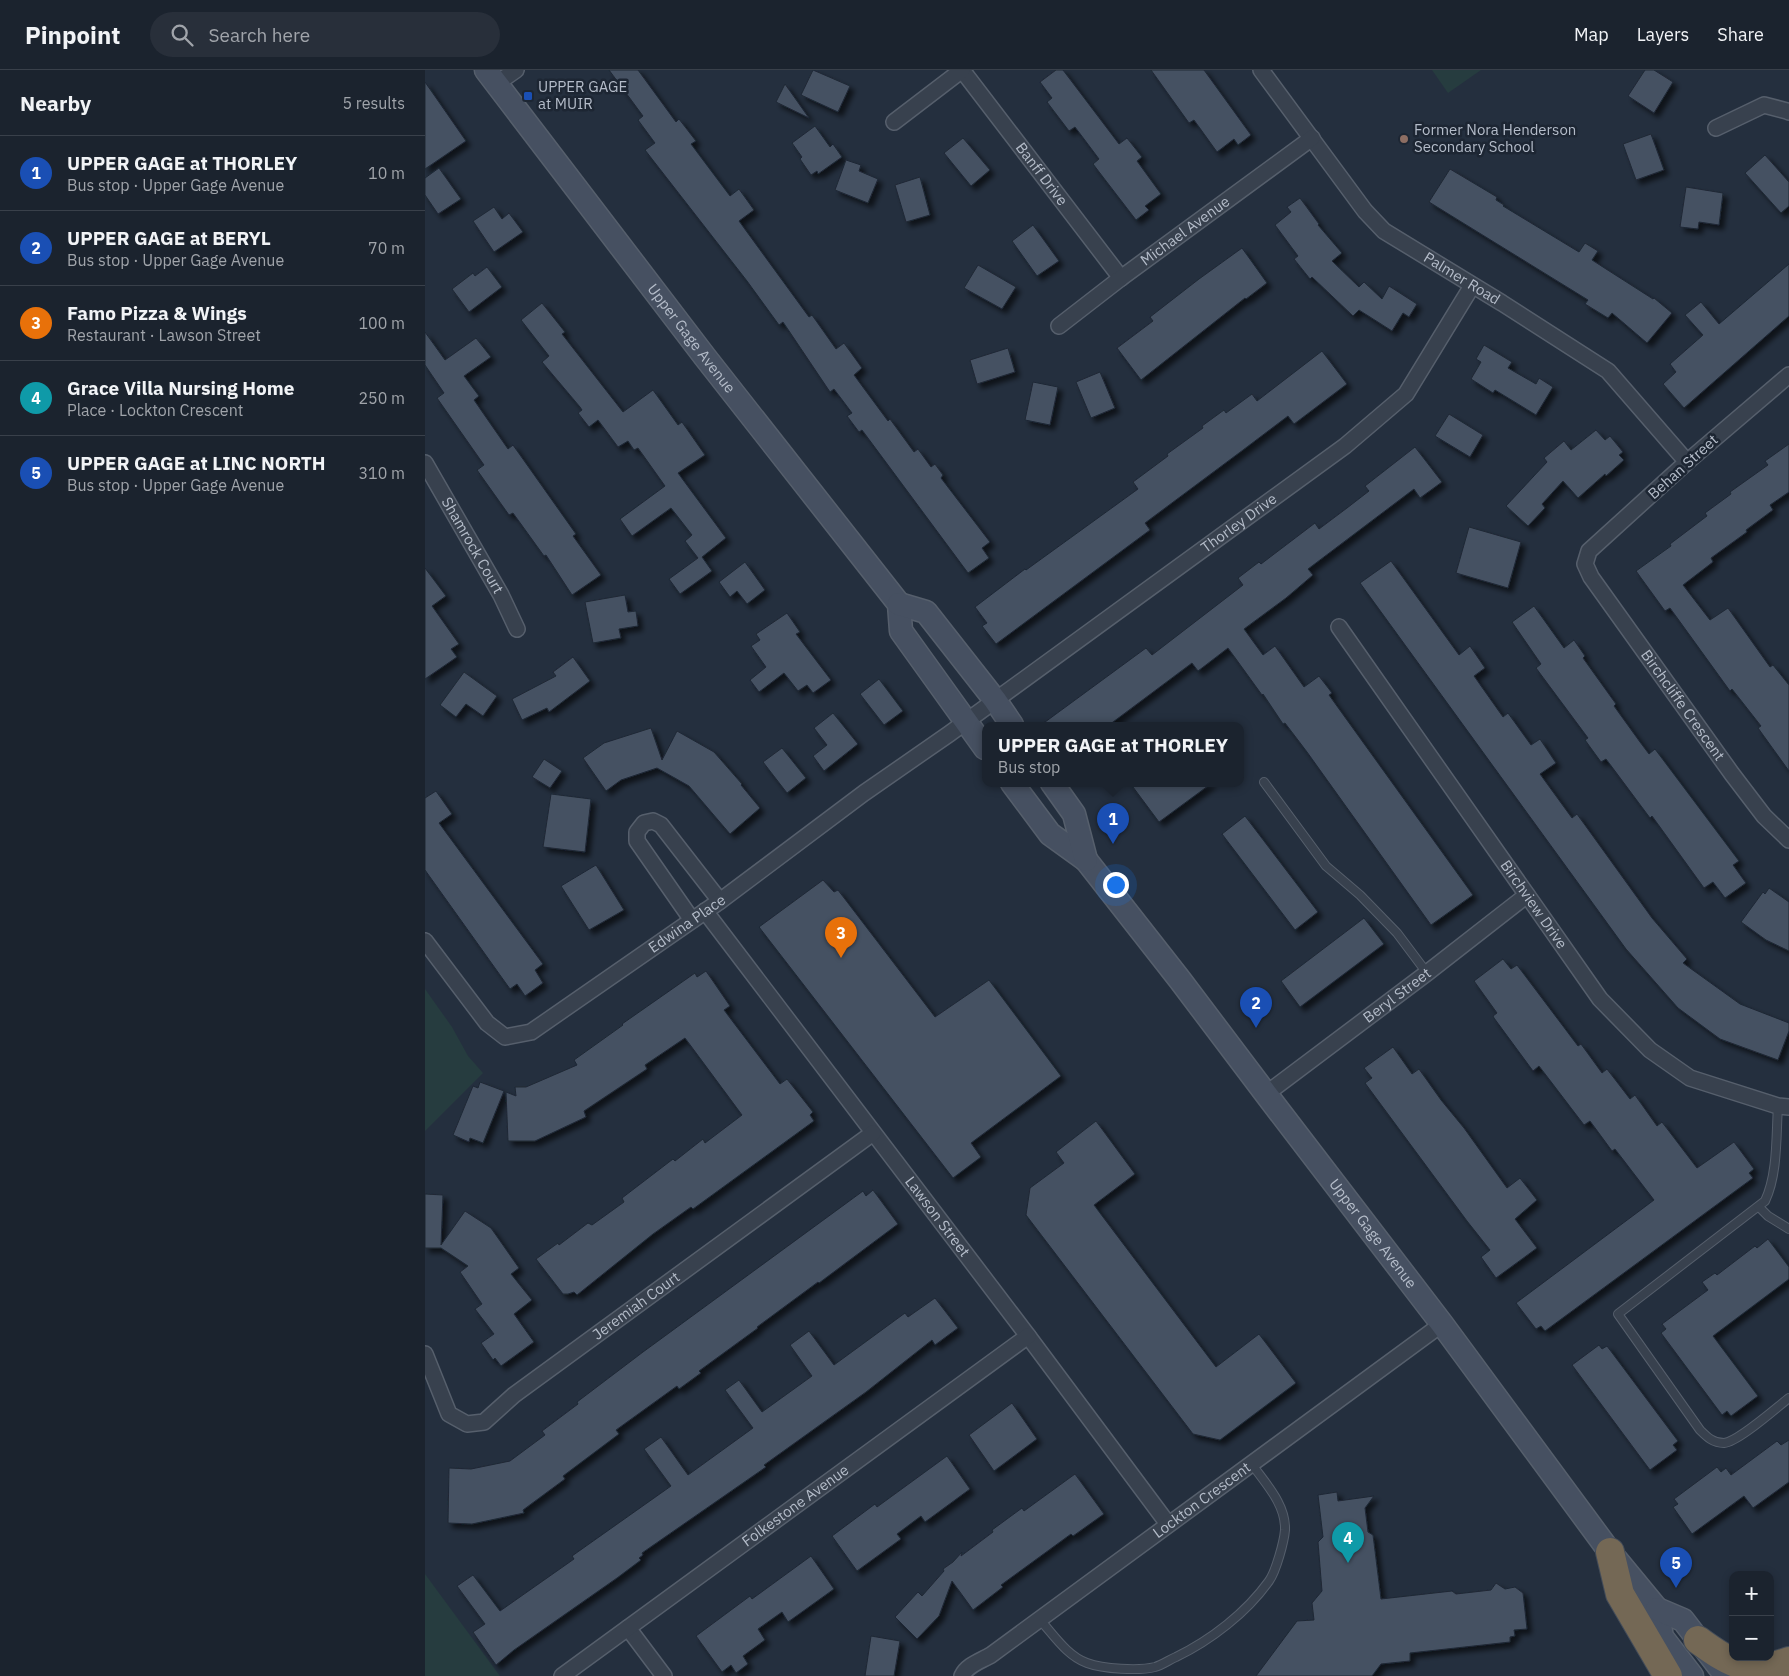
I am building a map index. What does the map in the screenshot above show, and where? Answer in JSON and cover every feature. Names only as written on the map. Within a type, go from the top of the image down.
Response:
[{"type":"highway","points":[[1610,1552],[1620,1594],[1668,1676]]},
{"type":"highway","points":[[1698,1640],[1737,1668],[1750,1672],[1763,1672],[1789,1661]]},
{"type":"main road","name":"Upper Gage Avenue","points":[[491,77],[705,357],[899,604]]},
{"type":"main road","points":[[982,744],[901,631],[899,604],[926,612],[1010,722]]},
{"type":"main road","name":"Upper Gage Avenue","points":[[1014,787],[1050,834],[1087,860],[1442,1324],[1610,1552],[1657,1609],[1683,1620],[1726,1676]]},
{"type":"main road","name":"Upper Gage Avenue","points":[[1055,787],[1074,814],[1087,860]]},
{"type":"main road","name":"Upper Gage Avenue","points":[[1657,1609],[1662,1637],[1692,1676]]},
{"type":"street","points":[[491,77],[515,70]]},
{"type":"street","points":[[894,122],[962,70]]},
{"type":"street","name":"Banff Drive","points":[[962,70],[1121,278]]},
{"type":"street","name":"Palmer Road","points":[[1261,70],[1373,220],[1384,231],[1608,371],[1687,462]]},
{"type":"street","points":[[1716,128],[1763,105],[1789,112]]},
{"type":"street","name":"Michael Avenue","points":[[1059,326],[1121,278],[1312,138]]},
{"type":"street","name":"Thorley Drive","points":[[965,722],[1345,446],[1406,394],[1472,286]]},
{"type":"street","name":"Behan Street","points":[[1585,564],[1589,551],[1687,462],[1789,375]]},
{"type":"street","name":"Shamrock Court","points":[[425,463],[431,490],[501,595],[517,629]]},
{"type":"street","name":"Birchcliffe Crescent","points":[[1585,564],[1591,577],[1731,774],[1764,816],[1789,840]]},
{"type":"street","name":"Birchview Drive","points":[[1339,627],[1600,999],[1650,1050],[1690,1078],[1783,1107]]},
{"type":"street","name":"Edwina Place","points":[[425,941],[487,1023],[505,1037],[531,1032],[720,901],[864,793],[965,722]]},
{"type":"street","name":"Lawson Street","points":[[720,901],[661,825],[653,821],[644,823],[637,832],[637,841],[873,1133],[1168,1524]]},
{"type":"street","name":"Beryl Street","points":[[1266,1094],[1427,973],[1527,894]]},
{"type":"street","name":"Jeremiah Court","points":[[425,1354],[449,1414],[467,1424],[485,1422],[514,1395],[873,1133]]},
{"type":"street","name":"Lockton Crescent","points":[[962,1676],[973,1665],[991,1655],[1040,1620],[1442,1324]]},
{"type":"street","name":"Folkestone Avenue","points":[[562,1676],[1028,1336]]},
{"type":"street","points":[[628,1628],[664,1676]]},
{"type":"lane","points":[[1264,782],[1326,866],[1360,896],[1397,933],[1427,973]]},
{"type":"lane","points":[[1783,1107],[1770,1191],[1765,1200],[1759,1207],[1618,1314],[1709,1440],[1722,1443],[1736,1439],[1789,1398]]},
{"type":"lane","points":[[1759,1207],[1768,1216],[1789,1229]]},
{"type":"lane","points":[[1040,1620],[1068,1652],[1087,1663],[1130,1670],[1156,1667],[1199,1646],[1225,1626],[1254,1599],[1271,1579],[1279,1556],[1285,1529],[1279,1502],[1251,1463]]},
{"type":"green space","points":[[1432,70],[1481,70],[1448,93]]},
{"type":"green space","points":[[425,989],[452,1027],[468,1056],[483,1073],[425,1131]]},
{"type":"green space","points":[[425,1574],[500,1676],[425,1676]]},
{"type":"building","points":[[609,70],[638,70],[676,122],[679,119],[696,141],[691,144],[730,196],[739,189],[754,210],[739,221],[809,317],[812,315],[836,349],[844,343],[862,368],[854,375],[888,421],[890,419],[914,452],[918,449],[931,467],[935,464],[943,475],[941,478],[990,542],[982,548],[989,558],[968,573],[862,430],[859,432],[847,416],[852,413],[834,389],[830,392],[783,322],[779,325],[645,150],[655,143],[638,120],[643,116]]},
{"type":"building","points":[[813,70],[850,86],[838,112],[801,95]]},
{"type":"building","points":[[1056,70],[1063,70],[1119,144],[1127,138],[1142,157],[1137,161],[1161,194],[1145,206],[1149,210],[1136,220],[1093,164],[1099,159],[1075,127],[1069,131],[1047,102],[1052,98],[1040,82]]},
{"type":"building","points":[[1151,70],[1204,70],[1251,135],[1238,145],[1234,139],[1217,152],[1194,120],[1189,123]]},
{"type":"building","points":[[1645,70],[1654,70],[1673,82],[1654,113],[1628,96]]},
{"type":"building","points":[[425,82],[466,141],[425,169]]},
{"type":"building","points":[[785,84],[809,118],[776,102]]},
{"type":"building","points":[[815,126],[830,147],[833,144],[842,157],[818,174],[817,171],[811,175],[792,143]]},
{"type":"building","points":[[1651,134],[1664,170],[1636,180],[1623,144]]},
{"type":"building","points":[[963,138],[990,170],[971,186],[944,153]]},
{"type":"building","points":[[1765,155],[1789,182],[1789,206],[1781,213],[1745,173]]},
{"type":"building","points":[[846,160],[861,165],[859,171],[878,179],[868,203],[835,190]]},
{"type":"building","points":[[439,168],[461,199],[438,214],[425,195],[425,178]]},
{"type":"building","points":[[1450,169],[1497,197],[1496,200],[1503,206],[1579,252],[1585,243],[1598,251],[1592,260],[1654,298],[1672,313],[1647,343],[1612,313],[1608,318],[1585,304],[1588,300],[1429,202]]},
{"type":"building","points":[[920,177],[930,215],[906,222],[895,185]]},
{"type":"building","points":[[1686,187],[1723,193],[1719,225],[1699,222],[1698,229],[1680,227]]},
{"type":"building","points":[[1300,198],[1318,225],[1342,253],[1332,261],[1359,287],[1364,282],[1382,299],[1389,286],[1417,304],[1409,317],[1403,313],[1392,331],[1359,310],[1353,316],[1312,277],[1310,279],[1294,259],[1298,256],[1275,225],[1291,212],[1287,207]]},
{"type":"building","points":[[494,207],[502,219],[509,213],[523,232],[494,252],[473,221]]},
{"type":"building","points":[[1033,225],[1059,261],[1037,276],[1012,241]]},
{"type":"building","points":[[1242,248],[1267,283],[1245,298],[1141,380],[1117,348],[1153,321],[1150,317]]},
{"type":"building","points":[[1789,264],[1789,316],[1684,408],[1663,384],[1676,372],[1670,364],[1703,335],[1685,315],[1701,302],[1719,324]]},
{"type":"building","points":[[978,265],[1016,287],[1002,309],[964,288]]},
{"type":"building","points":[[487,267],[502,287],[469,312],[452,289],[473,273],[475,276]]},
{"type":"building","points":[[542,303],[565,332],[562,334],[623,412],[653,390],[678,425],[682,422],[705,455],[678,473],[726,538],[702,557],[712,571],[680,594],[669,579],[698,558],[685,541],[692,535],[671,508],[632,536],[620,519],[665,486],[638,448],[634,450],[628,441],[618,447],[598,420],[589,427],[578,413],[582,410],[580,407],[542,362],[549,356],[521,320]]},
{"type":"building","points":[[425,332],[445,360],[476,338],[491,357],[464,376],[479,396],[474,400],[508,449],[513,445],[576,534],[573,536],[601,575],[572,595],[546,555],[544,556],[513,513],[509,515],[477,470],[484,465],[437,398],[444,393],[425,365]]},
{"type":"building","points":[[1484,345],[1512,362],[1508,368],[1536,384],[1539,378],[1553,387],[1536,415],[1495,390],[1493,393],[1471,379],[1481,362],[1476,359]]},
{"type":"building","points":[[1008,348],[1015,372],[977,384],[970,360]]},
{"type":"building","points":[[1322,351],[1347,384],[1294,424],[1288,416],[1145,523],[1150,530],[996,644],[982,626],[987,623],[975,607],[1138,489],[1133,482],[1203,428],[1202,426],[1224,410],[1226,413],[1252,394],[1257,401]]},
{"type":"building","points":[[1100,372],[1115,408],[1091,418],[1076,382]]},
{"type":"building","points":[[1033,382],[1058,387],[1050,425],[1025,420]]},
{"type":"building","points":[[1449,414],[1483,435],[1470,457],[1435,436]]},
{"type":"building","points":[[1596,430],[1605,440],[1610,436],[1623,452],[1619,455],[1624,460],[1606,476],[1605,474],[1578,498],[1563,481],[1542,504],[1545,508],[1528,526],[1506,506],[1547,462],[1544,458],[1564,441],[1571,450]]},
{"type":"building","points":[[1789,444],[1789,492],[1770,505],[1773,510],[1711,558],[1713,562],[1683,585],[1710,620],[1728,608],[1770,667],[1773,665],[1789,685],[1789,771],[1758,728],[1761,726],[1732,689],[1730,691],[1670,608],[1665,611],[1636,571],[1671,546],[1670,544],[1707,516],[1705,513],[1731,494],[1730,492],[1768,465],[1765,461]]},
{"type":"building","points":[[1415,447],[1442,482],[1420,498],[1414,489],[1308,569],[1313,575],[1244,629],[1263,655],[1275,646],[1304,687],[1319,676],[1332,693],[1329,695],[1473,895],[1431,925],[1307,752],[1285,723],[1283,724],[1228,648],[1198,671],[1192,663],[1113,722],[1045,722],[1146,648],[1152,655],[1243,585],[1238,578],[1259,562],[1261,564],[1315,523],[1319,529],[1369,491],[1365,486]]},
{"type":"building","points":[[1469,527],[1521,542],[1508,588],[1456,573]]},
{"type":"building","points":[[1391,561],[1459,655],[1470,646],[1485,668],[1474,676],[1503,717],[1508,713],[1531,745],[1540,739],[1556,763],[1540,774],[1572,818],[1577,814],[1652,918],[1687,959],[1683,963],[1740,1004],[1789,1023],[1789,1031],[1778,1060],[1720,1039],[1678,1008],[1626,949],[1360,583]]},
{"type":"building","points":[[745,562],[765,590],[747,604],[737,591],[730,597],[719,582]]},
{"type":"building","points":[[425,568],[446,596],[432,606],[459,644],[451,649],[457,657],[425,679]]},
{"type":"building","points":[[625,595],[628,612],[636,611],[638,626],[619,629],[621,638],[593,643],[585,602]]},
{"type":"building","points":[[1534,606],[1564,648],[1574,640],[1585,656],[1583,658],[1616,704],[1614,706],[1640,742],[1649,754],[1655,749],[1739,861],[1733,865],[1746,883],[1725,898],[1713,882],[1704,888],[1652,816],[1650,818],[1606,759],[1601,762],[1585,740],[1588,738],[1536,668],[1541,664],[1512,622]]},
{"type":"building","points":[[787,613],[800,632],[796,634],[831,680],[813,693],[807,685],[798,691],[784,673],[759,692],[750,680],[766,667],[751,646],[760,640],[756,634]]},
{"type":"building","points":[[573,657],[590,681],[549,712],[547,708],[522,720],[512,699],[556,676],[553,672]]},
{"type":"building","points":[[464,672],[497,696],[483,716],[466,704],[456,717],[440,705]]},
{"type":"building","points":[[879,679],[903,711],[884,725],[860,694]]},
{"type":"building","points":[[833,713],[858,744],[824,771],[813,756],[827,745],[814,728]]},
{"type":"building","points":[[651,728],[662,760],[677,731],[714,752],[760,808],[730,834],[689,786],[657,768],[621,780],[606,791],[583,758],[604,743]]},
{"type":"building","points":[[782,748],[806,778],[787,793],[763,762]]},
{"type":"building","points":[[544,759],[562,771],[550,788],[532,777]]},
{"type":"building","points":[[1133,787],[1207,787],[1159,822]]},
{"type":"building","points":[[436,791],[452,814],[439,823],[543,964],[535,970],[543,983],[525,996],[517,984],[510,989],[425,870],[425,798]]},
{"type":"building","points":[[551,794],[591,799],[585,852],[543,847]]},
{"type":"building","points":[[1245,816],[1318,912],[1295,930],[1222,834]]},
{"type":"building","points":[[596,865],[624,910],[589,930],[561,886]]},
{"type":"building","points":[[823,880],[834,892],[838,890],[935,1017],[989,980],[1061,1076],[971,1143],[981,1157],[953,1178],[759,927]]},
{"type":"building","points":[[1769,888],[1789,902],[1789,951],[1766,940],[1741,922],[1763,892],[1765,894]]},
{"type":"building","points":[[1364,918],[1384,944],[1300,1007],[1281,981]]},
{"type":"building","points":[[1503,959],[1511,969],[1517,965],[1578,1046],[1581,1044],[1602,1073],[1607,1069],[1630,1099],[1635,1095],[1657,1126],[1662,1122],[1697,1168],[1734,1142],[1754,1169],[1749,1173],[1753,1178],[1545,1331],[1541,1326],[1536,1329],[1516,1303],[1654,1200],[1615,1149],[1612,1151],[1590,1121],[1584,1125],[1539,1066],[1533,1071],[1494,1018],[1493,1016],[1497,1013],[1474,981]]},
{"type":"building","points":[[706,971],[730,1006],[724,1010],[780,1084],[787,1079],[813,1112],[810,1115],[814,1121],[693,1209],[691,1207],[653,1234],[577,1295],[574,1292],[563,1294],[536,1259],[558,1243],[559,1245],[588,1223],[592,1225],[624,1202],[622,1198],[673,1159],[675,1161],[703,1139],[705,1143],[742,1115],[685,1038],[645,1065],[647,1069],[584,1111],[586,1117],[535,1141],[508,1141],[506,1092],[516,1096],[515,1087],[526,1087],[577,1065],[574,1060],[622,1024],[695,973],[697,977]]},
{"type":"building","points":[[1393,1047],[1412,1074],[1419,1069],[1507,1188],[1520,1178],[1537,1200],[1515,1219],[1537,1248],[1496,1278],[1481,1257],[1490,1250],[1365,1083],[1372,1078],[1364,1068]]},
{"type":"building","points":[[480,1082],[504,1091],[483,1143],[470,1138],[469,1142],[453,1135],[473,1086],[478,1088]]},
{"type":"building","points":[[1096,1121],[1135,1174],[1094,1205],[1216,1367],[1259,1334],[1296,1383],[1220,1440],[1193,1434],[1026,1215],[1030,1188],[1064,1163],[1056,1152]]},
{"type":"building","points":[[873,1190],[898,1224],[757,1327],[699,1371],[701,1373],[679,1389],[677,1386],[616,1430],[619,1434],[563,1476],[565,1479],[523,1510],[524,1513],[472,1524],[448,1523],[449,1468],[471,1469],[510,1461],[545,1435],[542,1431],[578,1404],[577,1402],[643,1352],[863,1191],[866,1196]]},
{"type":"building","points":[[425,1194],[443,1195],[441,1245],[465,1211],[491,1228],[519,1268],[511,1274],[532,1300],[514,1314],[534,1342],[501,1366],[495,1358],[493,1360],[481,1343],[494,1334],[475,1309],[482,1304],[460,1272],[468,1266],[441,1248],[425,1248]]},
{"type":"building","points":[[1768,1239],[1789,1267],[1789,1279],[1713,1336],[1758,1396],[1731,1416],[1727,1411],[1722,1415],[1661,1333],[1666,1329],[1662,1324],[1708,1290],[1702,1282],[1715,1273],[1717,1275],[1755,1246],[1757,1248]]},
{"type":"building","points":[[935,1298],[958,1328],[935,1345],[932,1340],[866,1392],[764,1465],[766,1467],[642,1553],[643,1555],[639,1558],[641,1560],[514,1650],[496,1665],[473,1632],[485,1624],[457,1586],[473,1575],[500,1611],[574,1559],[572,1556],[671,1486],[644,1449],[661,1437],[688,1475],[753,1428],[725,1390],[739,1380],[762,1412],[812,1376],[790,1345],[809,1331],[834,1365],[905,1313],[908,1317]]},
{"type":"building","points":[[1599,1345],[1602,1349],[1607,1346],[1678,1441],[1673,1445],[1677,1450],[1650,1470],[1572,1365]]},
{"type":"building","points":[[1012,1403],[1037,1439],[994,1471],[969,1435]]},
{"type":"building","points":[[1789,1440],[1789,1482],[1753,1508],[1744,1496],[1692,1534],[1673,1507],[1678,1504],[1674,1499],[1717,1467],[1721,1472],[1726,1468],[1731,1475],[1777,1441],[1781,1445]]},
{"type":"building","points":[[947,1456],[970,1489],[925,1522],[921,1516],[897,1534],[901,1539],[857,1571],[832,1536],[875,1504],[877,1507]]},
{"type":"building","points":[[1075,1474],[1104,1514],[1073,1536],[1071,1534],[1001,1585],[1003,1587],[973,1610],[952,1581],[939,1616],[917,1639],[895,1617],[918,1592],[922,1596],[944,1571],[943,1569],[962,1552],[961,1556],[1022,1508],[1024,1511]]},
{"type":"building","points":[[1337,1492],[1338,1501],[1374,1496],[1365,1508],[1368,1532],[1373,1535],[1381,1599],[1452,1591],[1456,1594],[1491,1590],[1496,1583],[1505,1589],[1515,1587],[1523,1593],[1527,1629],[1514,1630],[1515,1636],[1510,1637],[1510,1642],[1410,1653],[1410,1661],[1381,1664],[1372,1676],[1256,1676],[1297,1621],[1314,1620],[1312,1603],[1322,1591],[1318,1542],[1323,1537],[1318,1495]]},
{"type":"building","points":[[811,1556],[834,1589],[788,1622],[782,1612],[758,1629],[765,1640],[743,1656],[748,1664],[736,1673],[731,1665],[722,1672],[696,1636],[750,1596],[752,1599]]},
{"type":"building","points":[[871,1636],[900,1641],[894,1676],[865,1676]]},
{"type":"place","name":"UPPER GAGE at MUIR","points":[[528,96]]},
{"type":"place","name":"Former Nora Henderson Secondary School","points":[[1404,139]]},
{"type":"place","name":"UPPER GAGE at THORLEY","points":[[1113,844]]},
{"type":"place","name":"Famo Pizza & Wings","points":[[841,958]]},
{"type":"place","name":"UPPER GAGE at BERYL","points":[[1256,1028]]},
{"type":"place","name":"Grace Villa Nursing Home","points":[[1348,1563]]},
{"type":"place","name":"UPPER GAGE at LINC NORTH","points":[[1676,1588]]}]
